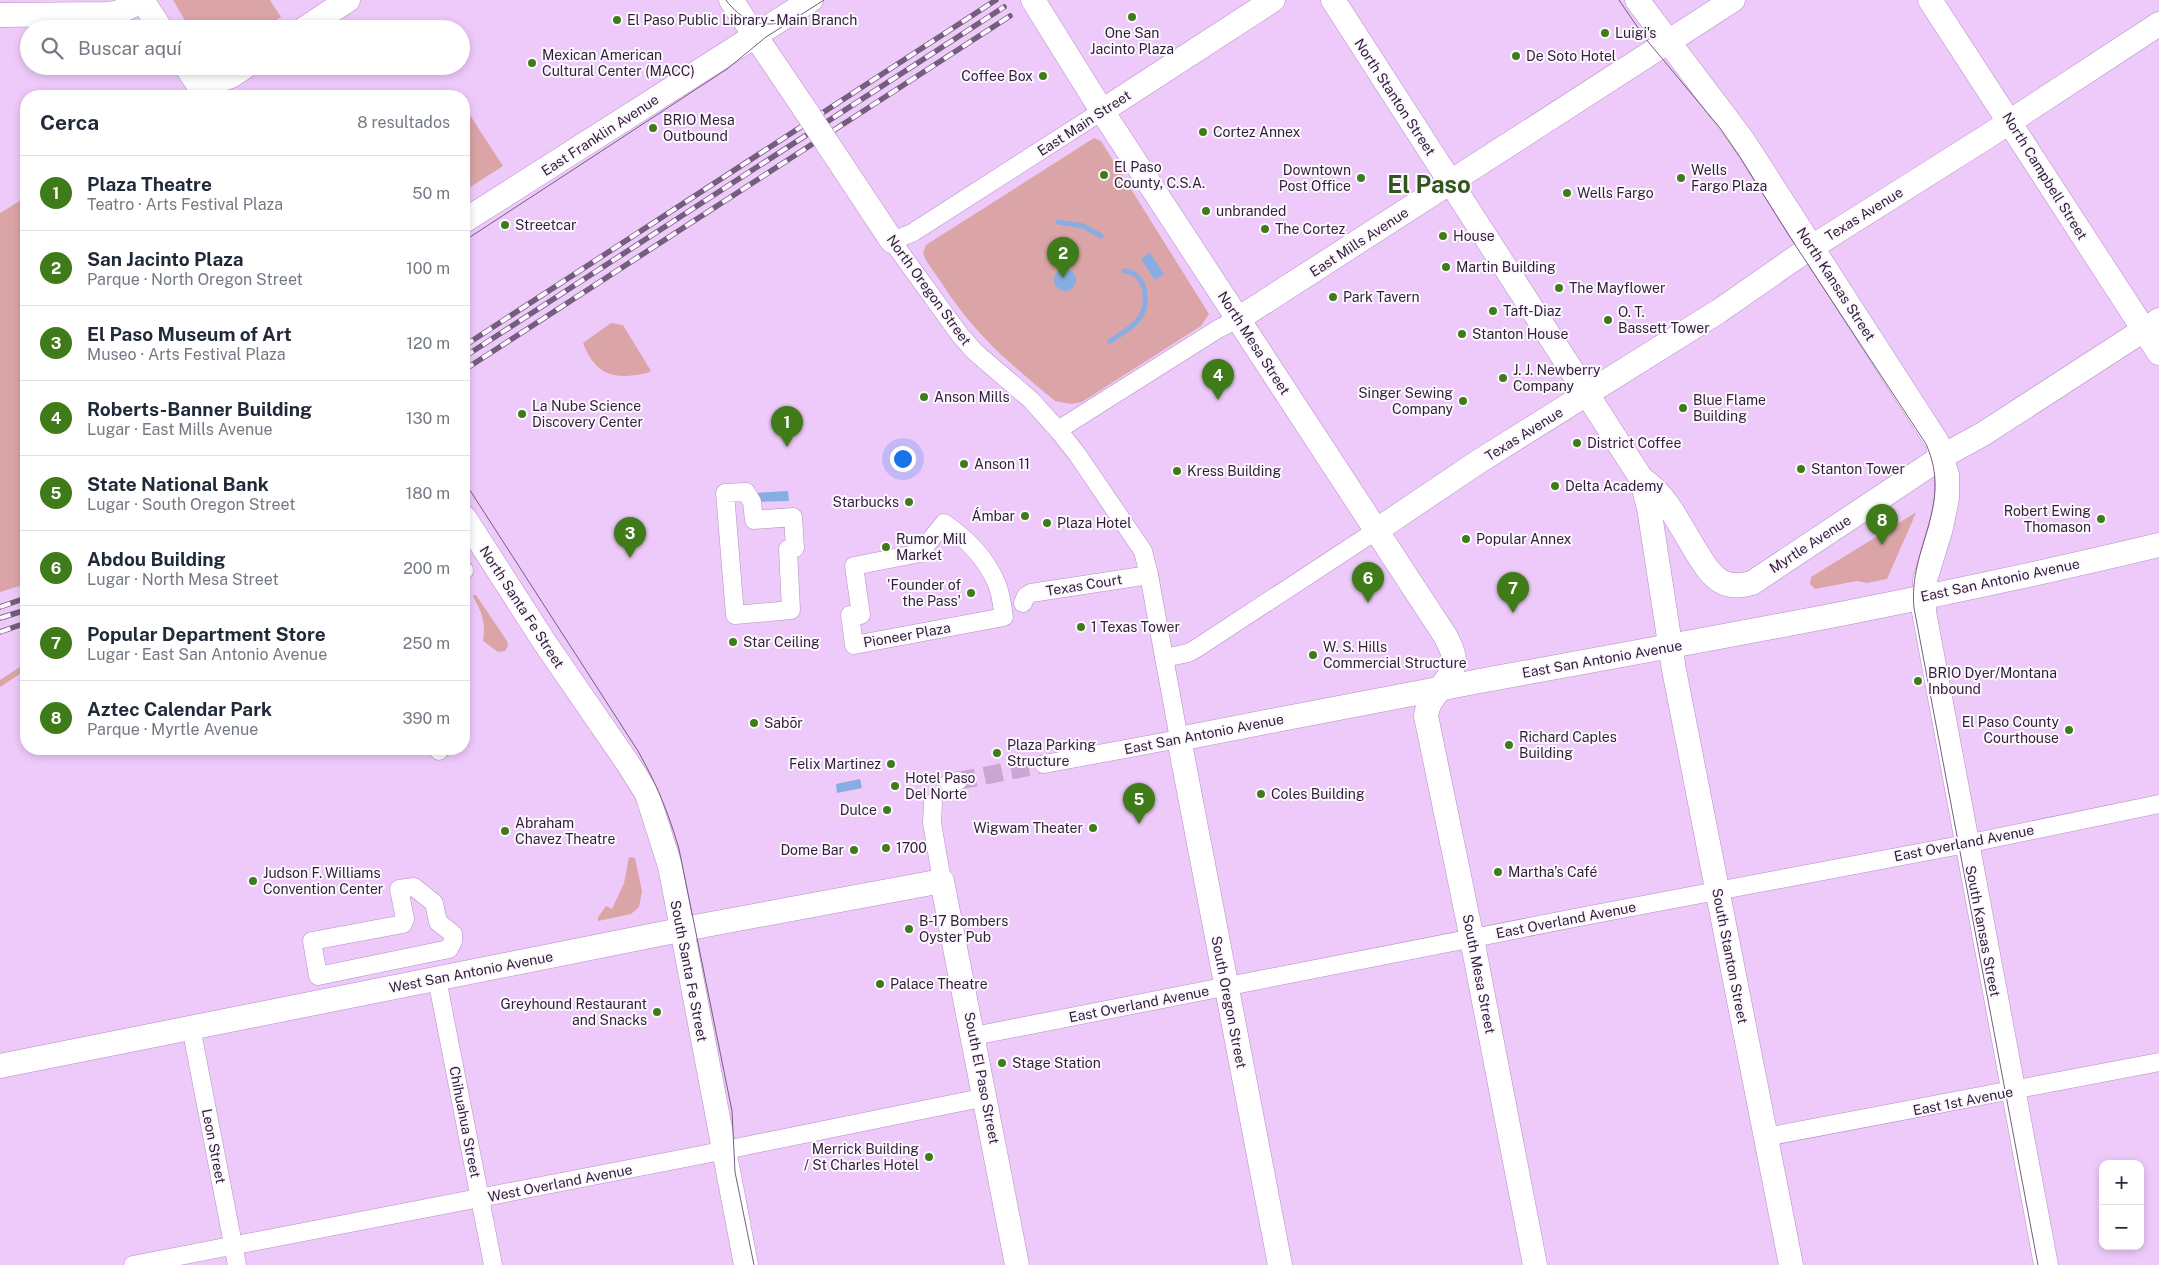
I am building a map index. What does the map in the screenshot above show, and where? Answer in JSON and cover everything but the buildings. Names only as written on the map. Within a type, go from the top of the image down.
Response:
[{"type":"street","points":[[318,20],[348,0]]},
{"type":"street","name":"North Oregon Street","points":[[731,0],[892,241],[960,335],[975,352],[1031,400],[1058,430],[1077,454],[1143,551],[1179,739]]},
{"type":"street","name":"East Franklin Avenue","points":[[470,217],[811,0]]},
{"type":"street","name":"North Mesa Street","points":[[1033,0],[1102,111],[1446,637],[1454,659],[1452,668],[1440,688]]},
{"type":"street","name":"East Main Street","points":[[892,241],[912,233],[1274,0]]},
{"type":"street","name":"North Stanton Street","points":[[1333,0],[1640,478],[1649,508],[1670,647]]},
{"type":"street","name":"North Kansas Street","points":[[1637,0],[1729,120],[1937,442],[1943,456],[1947,475],[1947,498],[1941,528],[1925,580],[1923,596]]},
{"type":"street","name":"East Mills Avenue","points":[[1058,430],[1238,318],[1733,0]]},
{"type":"street","name":"North Campbell Street","points":[[1930,0],[2010,121],[2151,325],[2159,353]]},
{"type":"street","points":[[0,15],[116,13],[142,1],[155,20]]},
{"type":"street","name":"Texas Avenue","points":[[1164,658],[1188,653],[1197,648],[1478,462],[1719,311],[1812,247],[2159,24]]},
{"type":"street","points":[[192,75],[202,90]]},
{"type":"street","points":[[205,90],[231,75]]},
{"type":"street","name":"Myrtle Avenue","points":[[1640,478],[1653,486],[1709,572],[1724,583],[1743,586],[1752,583],[1943,456],[1999,424],[2151,325]]},
{"type":"street","points":[[746,492],[752,502],[754,520],[793,517],[795,548],[788,549],[791,610],[735,615],[725,493],[746,492]]},
{"type":"street","name":"Pioneer Plaza","points":[[944,523],[968,542],[980,556],[997,582],[1002,604],[1004,616],[854,644],[850,615],[861,615],[854,566],[920,553],[944,523]]},
{"type":"street","name":"North Santa Fe Street","points":[[470,526],[582,698]]},
{"type":"street","name":"East San Antonio Avenue","points":[[1044,764],[1440,688],[1670,647],[2046,572],[2159,545]]},
{"type":"street","name":"Texas Court","points":[[1023,603],[1026,596],[1031,594],[1149,575]]},
{"type":"street","name":"South Kansas Street","points":[[1923,596],[1925,621],[2046,1265]]},
{"type":"street","name":"South Stanton Street","points":[[1670,647],[1791,1265]]},
{"type":"street","name":"South Mesa Street","points":[[1440,688],[1429,701],[1426,716],[1472,939],[1535,1265]]},
{"type":"street","name":"South Santa Fe Street","points":[[582,698],[647,794],[670,866],[746,1265]]},
{"type":"street","name":"South Oregon Street","points":[[1179,739],[1280,1265]]},
{"type":"street","name":"South El Paso Street","points":[[933,803],[932,823],[942,881],[986,1097],[1017,1265]]},
{"type":"street","name":"East Overland Avenue","points":[[974,1036],[1966,844],[2159,804]]},
{"type":"street","name":"West San Antonio Avenue","points":[[0,1066],[682,930],[942,881]]},
{"type":"street","points":[[414,887],[434,903],[438,922],[449,930],[454,938],[452,946],[442,952],[318,976],[312,941],[403,924],[405,919],[399,889],[414,887]]},
{"type":"street","name":"Chihuahua Street","points":[[437,979],[493,1265]]},
{"type":"street","name":"Leon Street","points":[[191,1027],[237,1265]]},
{"type":"street","name":"East 1st Avenue","points":[[1766,1137],[2159,1062]]},
{"type":"street","name":"West Overland Avenue","points":[[133,1265],[723,1151],[986,1097]]},
{"type":"shaded area","points":[[173,0],[270,0],[281,17],[276,20],[185,20]]},
{"type":"shaded area","points":[[470,115],[503,166],[470,187]]},
{"type":"shaded area","points":[[1094,138],[1101,141],[1209,314],[1201,326],[1082,402],[1071,404],[1055,401],[993,347],[953,300],[928,264],[923,253],[926,245]]},
{"type":"shaded area","points":[[20,201],[20,586],[0,592],[0,213]]},
{"type":"shaded area","points":[[611,323],[623,325],[651,371],[635,375],[616,375],[600,369],[594,363],[583,343]]},
{"type":"shaded area","points":[[1915,513],[1887,579],[1867,583],[1857,581],[1815,589],[1810,584],[1811,577]]},
{"type":"shaded area","points":[[476,595],[507,641],[508,646],[505,651],[498,652],[483,641],[483,618],[473,597]]},
{"type":"shaded area","points":[[20,667],[20,674],[0,687],[0,680]]},
{"type":"shaded area","points":[[629,857],[635,858],[642,891],[639,907],[631,914],[598,921],[598,917],[606,906],[612,909],[624,883]]},
{"type":"water","points":[[1150,253],[1164,274],[1155,280],[1141,259]]},
{"type":"water","points":[[1065,269],[1073,272],[1076,280],[1073,288],[1065,291],[1057,288],[1054,280],[1057,272]]},
{"type":"water","points":[[788,491],[789,501],[755,502],[755,493]]},
{"type":"water","points":[[860,779],[862,788],[837,793],[836,784]]},
{"type":"waterway","points":[[1058,222],[1083,226],[1101,236]]},
{"type":"waterway","points":[[1110,341],[1135,323],[1145,306],[1142,283],[1138,277],[1124,271]]},
{"type":"tunnel","points":[[958,781],[1044,764]]},
{"type":"tram line","points":[[726,0],[738,13],[753,21],[769,24],[787,21]]},
{"type":"tram line","points":[[470,237],[727,69],[766,37],[824,0]]},
{"type":"tram line","points":[[1619,0],[1645,38],[1720,128],[1926,444],[1933,466],[1935,487],[1933,507],[1917,565],[1914,586],[1914,608],[2038,1265]]},
{"type":"tram line","points":[[470,490],[638,751],[651,775],[671,823],[679,849],[732,1111],[735,1172],[754,1265]]},
{"type":"railway","points":[[470,342],[996,0]]},
{"type":"railway","points":[[470,353],[1004,7]]},
{"type":"railway","points":[[470,366],[1010,16]]},
{"type":"railway","points":[[0,607],[20,600]]},
{"type":"railway","points":[[0,618],[20,612]]},
{"type":"railway","points":[[0,632],[20,625]]},
{"type":"place","name":"One San Jacinto Plaza","points":[[1132,17]]},
{"type":"place","name":"El Paso Public Library - Main Branch","points":[[617,20]]},
{"type":"place","name":"Luigi's","points":[[1605,33]]},
{"type":"place","name":"De Soto Hotel","points":[[1516,56]]},
{"type":"place","name":"Mexican American Cultural Center (MACC)","points":[[532,63]]},
{"type":"place","name":"Coffee Box","points":[[1043,76]]},
{"type":"place","name":"BRIO Mesa Outbound","points":[[653,128]]},
{"type":"place","name":"Cortez Annex","points":[[1203,132]]},
{"type":"place","name":"El Paso County, C.S.A.","points":[[1104,175]]},
{"type":"place","name":"Downtown Post Office","points":[[1361,178]]},
{"type":"place","name":"Wells Fargo Plaza","points":[[1681,178]]},
{"type":"place","name":"Wells Fargo","points":[[1567,193]]},
{"type":"place","name":"unbranded","points":[[1206,211]]},
{"type":"place","name":"Streetcar","points":[[505,225]]},
{"type":"place","name":"The Cortez","points":[[1265,229]]},
{"type":"place","name":"House","points":[[1443,236]]},
{"type":"place","name":"Martin Building","points":[[1446,267]]},
{"type":"place","name":"San Jacinto Plaza","points":[[1063,278]]},
{"type":"place","name":"The Mayflower","points":[[1559,288]]},
{"type":"place","name":"Park Tavern","points":[[1333,297]]},
{"type":"place","name":"Taft-Diaz","points":[[1493,311]]},
{"type":"place","name":"O. T. Bassett Tower","points":[[1608,320]]},
{"type":"place","name":"Stanton House","points":[[1462,334]]},
{"type":"place","name":"J. J. Newberry Company","points":[[1503,378]]},
{"type":"place","name":"Anson Mills","points":[[924,397]]},
{"type":"place","name":"Roberts-Banner Building","points":[[1218,400]]},
{"type":"place","name":"Singer Sewing Company","points":[[1463,401]]},
{"type":"place","name":"Blue Flame Building","points":[[1683,408]]},
{"type":"place","name":"La Nube Science Discovery Center","points":[[522,414]]},
{"type":"place","name":"District Coffee","points":[[1577,443]]},
{"type":"place","name":"Plaza Theatre","points":[[787,447]]},
{"type":"place","name":"Anson 11","points":[[964,464]]},
{"type":"place","name":"Stanton Tower","points":[[1801,469]]},
{"type":"place","name":"Kress Building","points":[[1177,471]]},
{"type":"place","name":"Delta Academy","points":[[1555,486]]},
{"type":"place","name":"Starbucks","points":[[909,502]]},
{"type":"place","name":"Ámbar","points":[[1025,516]]},
{"type":"place","name":"Robert Ewing Thomason","points":[[2101,519]]},
{"type":"place","name":"Plaza Hotel","points":[[1047,523]]},
{"type":"place","name":"Popular Annex","points":[[1466,539]]},
{"type":"place","name":"Aztec Calendar Park","points":[[1882,545]]},
{"type":"place","name":"Rumor Mill Market","points":[[886,547]]},
{"type":"place","name":"El Paso Museum of Art","points":[[630,558]]},
{"type":"place","name":"'Founder of the Pass'","points":[[971,593]]},
{"type":"place","name":"Abdou Building","points":[[1368,603]]},
{"type":"place","name":"Popular Department Store","points":[[1513,613]]},
{"type":"place","name":"1 Texas Tower","points":[[1081,627]]},
{"type":"place","name":"Star Ceiling","points":[[733,642]]},
{"type":"place","name":"W. S. Hills Commercial Structure","points":[[1313,655]]},
{"type":"place","name":"BRIO Dyer/Montana Inbound","points":[[1918,681]]},
{"type":"place","name":"Sabōr","points":[[754,723]]},
{"type":"place","name":"El Paso County Courthouse","points":[[2069,730]]},
{"type":"place","name":"Richard Caples Building","points":[[1509,745]]},
{"type":"place","name":"Plaza Parking Structure","points":[[997,753]]},
{"type":"place","name":"Felix Martinez","points":[[891,764]]},
{"type":"place","name":"Hotel Paso Del Norte","points":[[895,786]]},
{"type":"place","name":"Coles Building","points":[[1261,794]]},
{"type":"place","name":"Dulce","points":[[887,810]]},
{"type":"place","name":"State National Bank","points":[[1139,824]]},
{"type":"place","name":"Wigwam Theater","points":[[1093,828]]},
{"type":"place","name":"Abraham Chavez Theatre","points":[[505,831]]},
{"type":"place","name":"1700","points":[[886,848]]},
{"type":"place","name":"Dome Bar","points":[[854,850]]},
{"type":"place","name":"Martha’s Café","points":[[1498,872]]},
{"type":"place","name":"Judson F. Williams Convention Center","points":[[253,881]]},
{"type":"place","name":"B-17 Bombers Oyster Pub","points":[[909,929]]},
{"type":"place","name":"Palace Theatre","points":[[880,984]]},
{"type":"place","name":"Greyhound Restaurant and Snacks","points":[[657,1012]]},
{"type":"place","name":"Stage Station","points":[[1002,1063]]},
{"type":"place","name":"Merrick Building / St Charles Hotel","points":[[929,1157]]},
{"type":"district","name":"El Paso","points":[[1429,184]]}]
